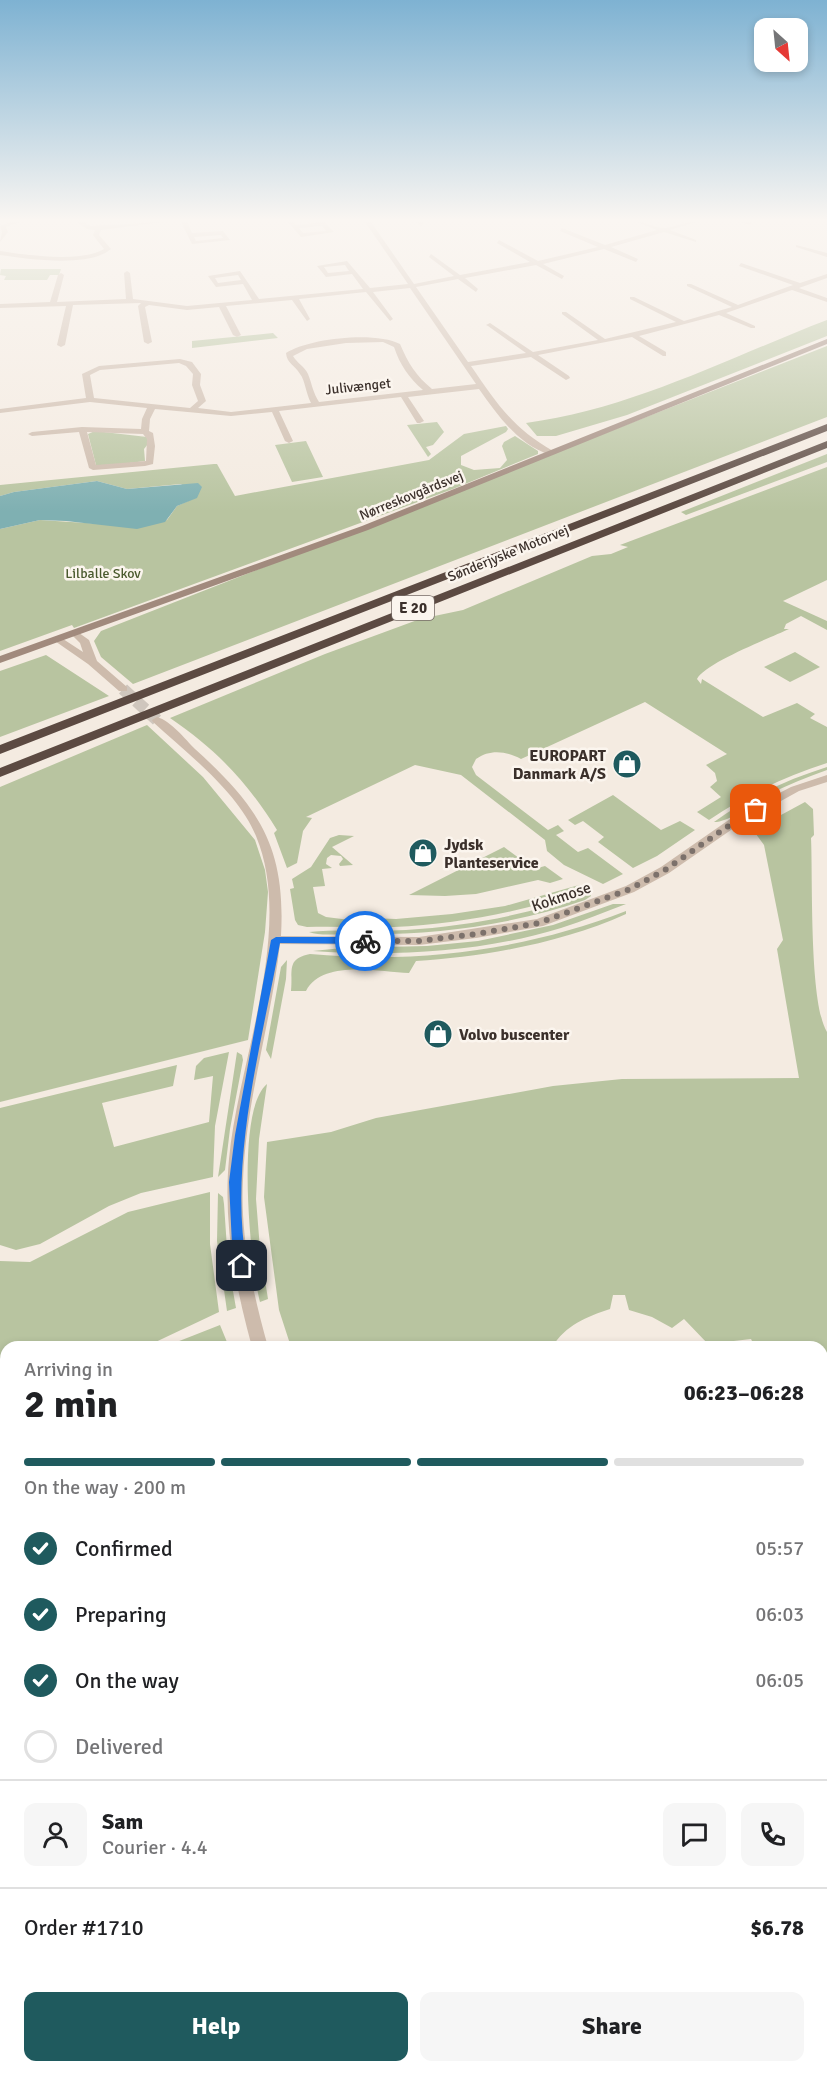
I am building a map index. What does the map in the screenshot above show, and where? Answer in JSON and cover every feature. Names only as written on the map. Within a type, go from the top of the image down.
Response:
[{"type":"highway","name":"Sønderjyske Motorvej","points":[[0,749],[827,427]]},
{"type":"highway","name":"Sønderjyske Motorvej","points":[[0,773],[827,444]]},
{"type":"street","points":[[61,345],[67,319]]},
{"type":"street","points":[[143,319],[148,342]]},
{"type":"street","points":[[229,319],[237,335]]},
{"type":"street","points":[[436,319],[502,416],[527,440],[550,453]]},
{"type":"street","points":[[572,319],[603,340]]},
{"type":"street","points":[[674,319],[681,322]]},
{"type":"street","points":[[468,364],[603,340],[695,319]]},
{"type":"street","points":[[734,319],[753,327]]},
{"type":"street","points":[[490,325],[566,378]]},
{"type":"street","points":[[632,334],[663,354]]},
{"type":"street","name":"Julivænget","points":[[316,404],[309,392],[304,373],[294,365],[290,355],[300,348],[372,340],[390,342],[398,346],[402,361],[416,380],[430,392]]},
{"type":"street","name":"Nørreskovgårdsvej","points":[[0,660],[365,528],[827,341]]},
{"type":"street","points":[[90,400],[86,374],[99,368],[180,361],[189,363],[197,374],[196,385],[202,400],[193,409]]},
{"type":"street","name":"Julivænget","points":[[0,411],[90,400],[231,414],[483,387]]},
{"type":"street","name":"Julivænget","points":[[403,395],[420,421]]},
{"type":"street","points":[[145,432],[146,418],[152,406]]},
{"type":"street","points":[[275,410],[289,441]]},
{"type":"street","points":[[32,434],[82,429],[145,432],[150,435],[152,444],[149,451],[150,462],[93,468],[82,429]]},
{"type":"street","points":[[75,633],[85,642],[92,662]]},
{"type":"street","points":[[57,639],[92,662],[123,689]]},
{"type":"street","points":[[157,720],[219,778],[240,803],[261,835],[275,889],[276,940],[240,1135],[235,1182],[238,1245],[249,1310],[258,1341]]},
{"type":"street","name":"Kokmose","points":[[276,940],[419,941],[539,923],[630,889],[665,870],[737,820],[795,789],[827,778]]},
{"type":"green space","points":[[827,320],[827,336],[627,415],[556,436],[537,436],[526,423],[565,416],[642,394]]},
{"type":"green space","points":[[273,333],[278,338],[192,348],[192,341]]},
{"type":"green space","points":[[827,346],[827,417],[133,684],[101,657],[94,641],[101,631]]},
{"type":"green space","points":[[437,422],[444,432],[433,445],[426,447],[431,454],[428,457],[407,425]]},
{"type":"green space","name":"Lilballe Skov","points":[[506,426],[508,429],[506,432],[461,456],[461,465],[474,470],[500,468],[507,460],[502,446],[504,442],[515,436],[538,451],[538,454],[453,489],[74,628],[72,625],[0,651],[0,529],[40,520],[132,528],[167,520],[177,506],[197,497],[181,484],[127,489],[97,481],[14,492],[0,496],[0,485],[217,464],[235,496],[429,460],[464,434]]},
{"type":"green space","points":[[95,431],[147,437],[148,444],[144,449],[145,461],[99,467],[96,465],[88,434]]},
{"type":"green space","points":[[306,441],[323,477],[292,482],[275,445]]},
{"type":"green space","points":[[827,454],[827,462],[686,515],[681,512]]},
{"type":"green space","points":[[827,467],[827,580],[783,601],[827,621],[827,630],[801,616],[786,624],[784,629],[789,629],[712,666],[697,679],[701,684],[702,679],[763,717],[797,703],[815,714],[810,718],[827,727],[827,763],[766,787],[709,820],[697,812],[721,797],[710,787],[717,781],[715,773],[706,765],[727,754],[645,702],[521,759],[510,754],[492,752],[476,759],[472,767],[476,775],[548,830],[558,825],[564,831],[556,835],[578,852],[588,848],[623,874],[603,884],[564,865],[547,851],[545,840],[461,775],[415,765],[306,817],[312,818],[303,831],[297,863],[287,868],[274,833],[277,830],[255,797],[230,768],[202,742],[170,718],[325,654],[420,619],[463,610],[592,556],[611,554],[628,547],[620,545]]},
{"type":"green space","points":[[795,652],[820,667],[790,682],[764,667]]},
{"type":"green space","points":[[46,655],[109,696],[0,737],[0,671]]},
{"type":"green space","points":[[147,725],[203,777],[255,840],[265,870],[268,892],[265,932],[248,1040],[0,1102],[0,787]]},
{"type":"green space","points":[[827,767],[827,770],[769,794],[727,819],[714,822],[768,790]]},
{"type":"green space","points":[[613,795],[661,830],[680,821],[695,830],[657,856],[633,868],[598,842],[604,837],[583,821],[575,825],[568,820]]},
{"type":"green space","points":[[805,802],[813,809],[814,835],[811,838],[813,939],[817,995],[821,1017],[827,1032],[827,1341],[752,1341],[751,1339],[705,1341],[684,1319],[672,1328],[652,1317],[629,1310],[625,1295],[613,1295],[610,1309],[570,1327],[556,1341],[289,1341],[279,1310],[264,1197],[267,1142],[331,1132],[376,1118],[553,1086],[622,1079],[799,1078],[777,949],[783,940],[764,845],[753,830]]},
{"type":"green space","points":[[339,835],[354,836],[332,847],[353,865],[340,866],[343,859],[341,856],[331,855],[327,858],[326,864],[332,868],[322,869],[325,886],[313,887],[318,913],[326,917],[358,921],[368,918],[396,919],[452,914],[505,906],[579,885],[587,890],[540,904],[468,920],[383,927],[298,925],[295,920],[290,889],[294,888],[292,879],[311,867],[330,838]]},
{"type":"green space","points":[[504,847],[534,869],[545,866],[563,879],[550,883],[538,880],[476,894],[409,895]]},
{"type":"green space","points":[[590,893],[591,896],[585,900],[556,909],[469,928],[380,934],[309,932],[406,930],[453,925],[522,913]]},
{"type":"green space","points":[[613,904],[626,904],[561,928],[501,943],[406,953],[313,951],[427,946],[478,941],[553,925]]},
{"type":"green space","points":[[626,911],[626,914],[601,924],[549,941],[495,952],[416,961],[409,973],[367,970],[338,971],[314,981],[306,991],[291,991],[294,962],[310,954],[391,957],[471,951],[549,936]]},
{"type":"green space","points":[[287,960],[286,979],[271,1059],[266,1050],[281,967]]},
{"type":"green space","points":[[229,1052],[215,1126],[213,1177],[141,1193],[109,1206],[40,1244],[16,1250],[0,1245],[0,1108],[177,1065],[173,1086],[102,1103],[114,1147],[209,1122],[213,1076],[194,1080],[196,1066],[204,1058]]},
{"type":"green space","points":[[237,1052],[242,1055],[243,1060],[225,1170],[218,1177]]},
{"type":"green space","points":[[267,1084],[259,1139],[256,1199],[260,1249],[268,1299],[260,1302],[249,1223],[248,1154],[251,1124],[257,1099]]},
{"type":"green space","points":[[210,1192],[210,1244],[219,1312],[158,1341],[0,1341],[0,1261],[30,1262],[128,1212]]},
{"type":"green space","points":[[218,1193],[223,1197],[228,1263],[236,1308],[227,1311],[217,1241]]},
{"type":"green space","points":[[220,1325],[227,1341],[179,1341]]},
{"type":"water","points":[[97,481],[127,489],[198,483],[202,487],[197,498],[177,506],[165,522],[137,529],[40,520],[0,529],[0,496],[14,492]]},
{"type":"tunnel","points":[[123,689],[157,720]]},
{"type":"way so far","points":[[365,941],[419,941],[539,923],[630,889],[665,870],[737,820],[756,810]]},
{"type":"place","name":"EUROPART Danmark A/S","points":[[627,764]]},
{"type":"place","name":"Jydsk Planteservice","points":[[423,853]]},
{"type":"place","name":"Volvo buscenter","points":[[438,1034]]},
{"type":"route","points":[[242,1266],[238,1245],[235,1182],[240,1135],[276,940],[365,941]]}]
